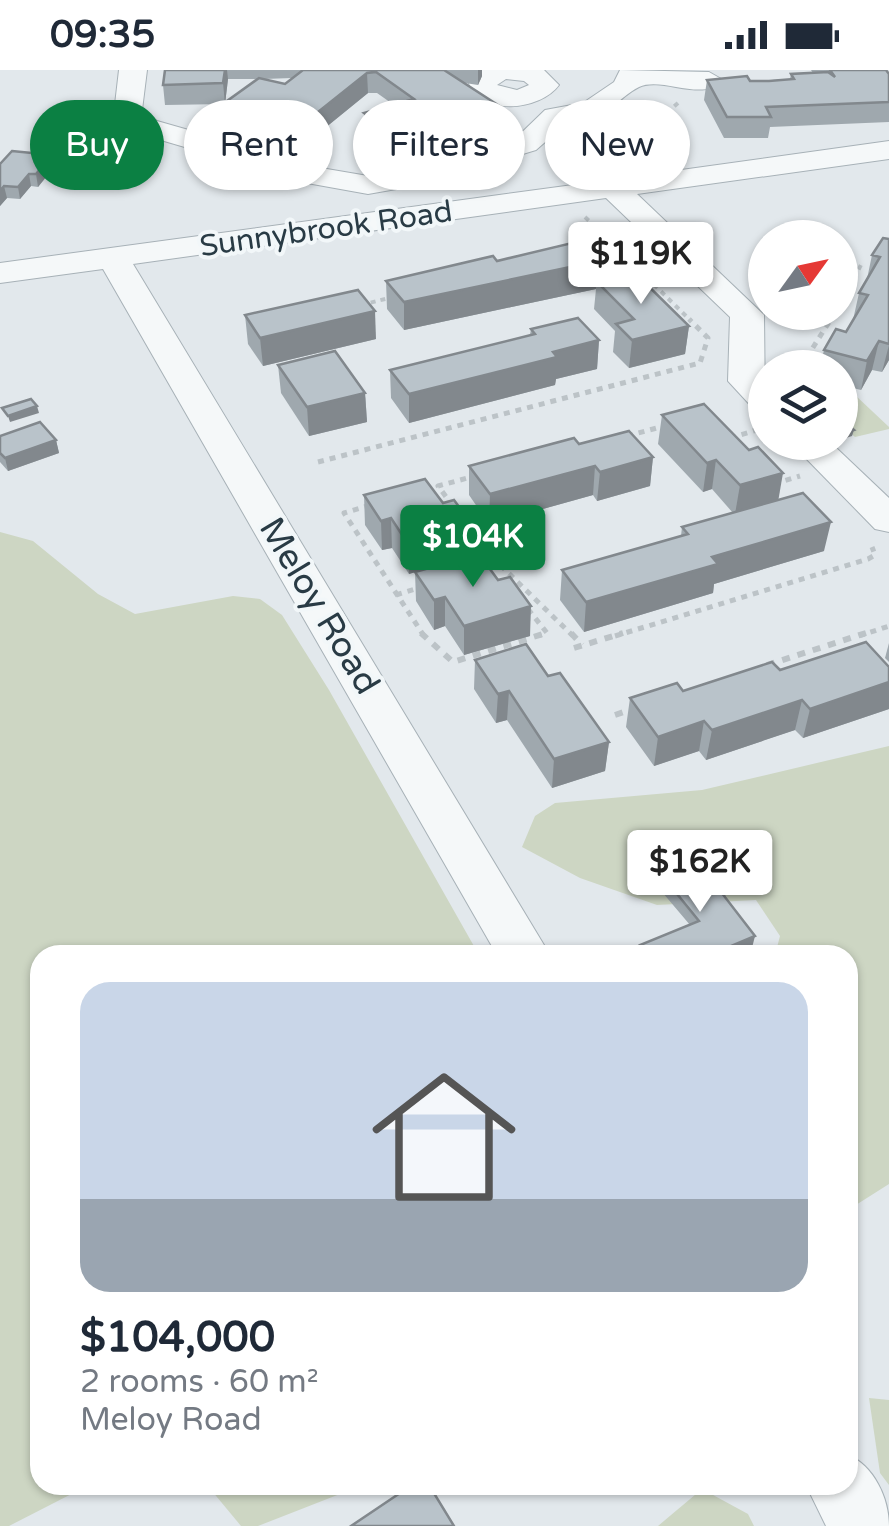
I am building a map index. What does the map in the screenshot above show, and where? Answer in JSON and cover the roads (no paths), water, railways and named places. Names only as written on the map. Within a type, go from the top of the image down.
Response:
[{"type":"street","points":[[134,70],[128,113],[147,127],[345,184],[386,184],[526,144],[545,126]]},
{"type":"street","points":[[588,100],[634,74],[698,89]]},
{"type":"street","points":[[544,89],[575,100]]},
{"type":"street","name":"Sunnybrook Road","points":[[690,178],[889,150]]},
{"type":"street","points":[[603,190],[708,312],[747,332],[748,386]]},
{"type":"street","name":"Sunnybrook Road","points":[[0,274],[603,190]]},
{"type":"street","name":"Meloy Road","points":[[113,258],[518,945]]},
{"type":"street","points":[[800,461],[875,528]]},
{"type":"street","points":[[845,1495],[864,1526]]}]
